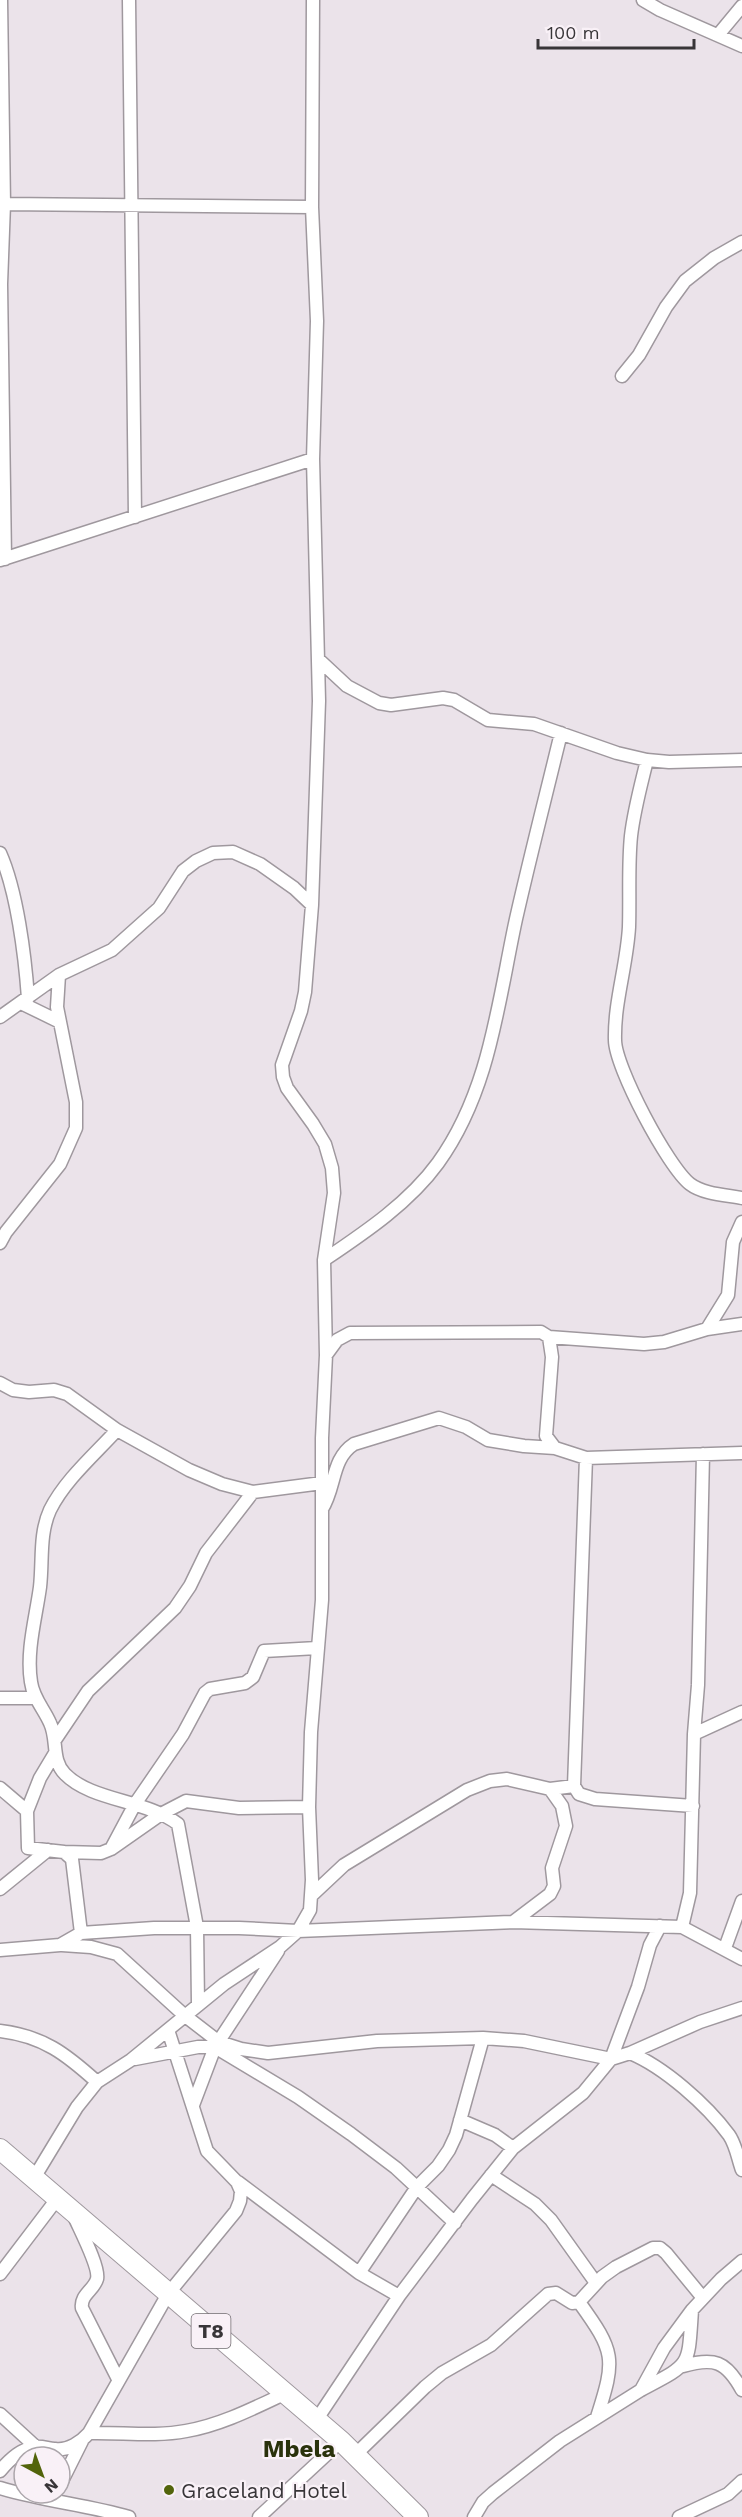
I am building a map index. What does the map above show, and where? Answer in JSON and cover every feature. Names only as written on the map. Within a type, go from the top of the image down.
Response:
[{"type":"highway","name":"T8","points":[[0,2149],[341,2441],[418,2517]]},
{"type":"street","points":[[1,0],[4,204],[1,284],[2,560],[313,459]]},
{"type":"street","points":[[129,0],[135,517]]},
{"type":"street","points":[[34,2178],[77,2108],[97,2082],[131,2060],[198,2004],[280,1947],[298,1931],[310,1910],[312,1895],[309,1808],[311,1732],[322,1600],[321,1483],[326,1355],[324,1260],[334,1193],[332,1168],[325,1144],[287,1088],[282,1065],[301,1011],[305,992],[312,905],[319,701],[313,459],[316,321],[312,207],[313,0]]},
{"type":"street","points":[[643,0],[660,10],[742,46]]},
{"type":"street","points":[[718,35],[742,6]]},
{"type":"street","points":[[4,204],[312,207]]},
{"type":"street","points":[[622,376],[639,355],[666,307],[684,281],[714,258],[742,242]]},
{"type":"street","points":[[318,659],[347,686],[379,703],[398,705],[443,698],[454,700],[488,720],[534,724],[617,753],[647,760],[669,762],[742,760]]},
{"type":"street","points":[[324,1260],[356,1238],[418,1186],[438,1163],[458,1129],[483,1073],[561,733]]},
{"type":"street","points":[[647,760],[631,837],[629,929],[616,1015],[615,1042],[620,1065],[629,1085],[668,1159],[682,1177],[692,1185],[704,1190],[742,1198]]},
{"type":"street","points":[[0,1017],[59,975],[112,950],[159,908],[183,871],[196,861],[213,853],[233,852],[260,864],[294,888],[312,905]]},
{"type":"street","points":[[0,853],[10,881],[25,962],[25,1000]]},
{"type":"street","points":[[0,1243],[6,1232],[60,1164],[76,1128],[76,1102],[56,993],[59,975]]},
{"type":"street","points":[[25,1000],[60,1022]]},
{"type":"street","points":[[706,1329],[728,1295],[733,1242],[742,1222]]},
{"type":"street","points":[[326,1355],[337,1340],[350,1333],[531,1331],[541,1332],[549,1337],[644,1344],[683,1337],[706,1329],[742,1324]]},
{"type":"street","points":[[549,1337],[552,1357],[546,1436],[555,1448]]},
{"type":"street","points":[[0,1383],[13,1390],[29,1392],[54,1390],[67,1394],[117,1430],[189,1470],[222,1484],[253,1492],[321,1483]]},
{"type":"street","points":[[322,1510],[330,1497],[337,1464],[345,1450],[354,1444],[439,1418],[466,1427],[488,1440],[555,1448],[586,1458],[742,1453]]},
{"type":"street","points":[[117,1430],[60,1492],[42,1531],[40,1584],[31,1648],[31,1682],[35,1698],[51,1724],[62,1771],[72,1780],[86,1787],[161,1814],[178,1824],[196,1927],[198,2004]]},
{"type":"street","points":[[682,1927],[690,1893],[694,1734],[698,1685],[703,1454]]},
{"type":"street","points":[[586,1458],[574,1786],[579,1794],[596,1799],[693,1806]]},
{"type":"street","points":[[15,1876],[27,1846],[27,1811],[40,1778],[55,1747],[88,1691],[176,1608],[206,1553],[253,1492]]},
{"type":"street","points":[[111,1849],[135,1804],[183,1734],[205,1693],[210,1689],[245,1683],[253,1677],[264,1651],[317,1648]]},
{"type":"street","points":[[0,1698],[35,1698]]},
{"type":"street","points":[[694,1734],[742,1713]]},
{"type":"street","points":[[312,1895],[344,1865],[467,1790],[490,1781],[507,1779],[550,1789],[574,1786]]},
{"type":"street","points":[[0,1788],[27,1811]]},
{"type":"street","points":[[513,1922],[550,1894],[554,1886],[552,1868],[566,1826],[562,1806],[550,1789]]},
{"type":"street","points":[[27,1846],[64,1852],[101,1852],[111,1849],[161,1814],[186,1801],[239,1808],[309,1808]]},
{"type":"street","points":[[0,1889],[48,1850]]},
{"type":"street","points":[[64,1852],[72,1859],[81,1933]]},
{"type":"street","points":[[725,1948],[742,1901]]},
{"type":"street","points":[[60,1946],[81,1933],[196,1927],[298,1931],[513,1922],[682,1927],[742,1959]]},
{"type":"street","points":[[316,2420],[399,2296],[513,2148],[583,2093],[611,2058],[651,1945],[660,1926]]},
{"type":"street","points":[[0,1950],[60,1946],[91,1947],[117,1954],[217,2044],[372,2149],[455,2223]]},
{"type":"street","points":[[193,2106],[217,2044],[280,1947]]},
{"type":"street","points":[[131,2060],[217,2044],[268,2052],[377,2041],[483,2038],[524,2042],[611,2058],[630,2053],[700,2022],[742,2008]]},
{"type":"street","points":[[168,2030],[207,2151],[237,2182],[359,2272],[399,2296]]},
{"type":"street","points":[[0,2031],[19,2033],[44,2041],[71,2058],[97,2082]]},
{"type":"street","points":[[359,2272],[417,2187],[438,2166],[449,2150],[460,2120],[483,2038]]},
{"type":"street","points":[[630,2053],[649,2061],[667,2073],[705,2109],[730,2137],[742,2170]]},
{"type":"street","points":[[460,2120],[495,2135],[513,2148]]},
{"type":"street","points":[[491,2175],[535,2204],[551,2220],[596,2283]]},
{"type":"street","points":[[72,2463],[168,2294],[236,2211],[241,2191],[237,2182]]},
{"type":"street","points":[[0,2274],[65,2206],[97,2273],[94,2285],[83,2298],[82,2308],[118,2379]]},
{"type":"street","points":[[355,2455],[424,2387],[442,2373],[491,2345],[548,2294],[556,2293],[572,2303],[579,2302],[616,2266],[653,2248],[660,2248],[703,2298]]},
{"type":"street","points":[[640,2391],[664,2348],[692,2310],[742,2261]]},
{"type":"street","points":[[579,2302],[603,2336],[610,2354],[609,2373],[597,2417]]},
{"type":"street","points":[[683,2366],[688,2356],[692,2310]]},
{"type":"street","points":[[474,2517],[483,2502],[493,2493],[560,2441],[683,2366],[701,2361],[714,2362],[726,2367],[742,2391]]},
{"type":"street","points":[[70,2445],[86,2437],[188,2431],[228,2419],[286,2393]]},
{"type":"street","points":[[0,2414],[35,2445]]},
{"type":"street","points":[[259,2517],[341,2441]]},
{"type":"street","points":[[0,2470],[12,2458]]},
{"type":"street","points":[[679,2517],[728,2494],[742,2481]]},
{"type":"street","points":[[72,2501],[129,2517]]},
{"type":"place","name":"Graceland Hotel","points":[[169,2490]]},
{"type":"district","name":"Mbela","points":[[299,2449]]}]
